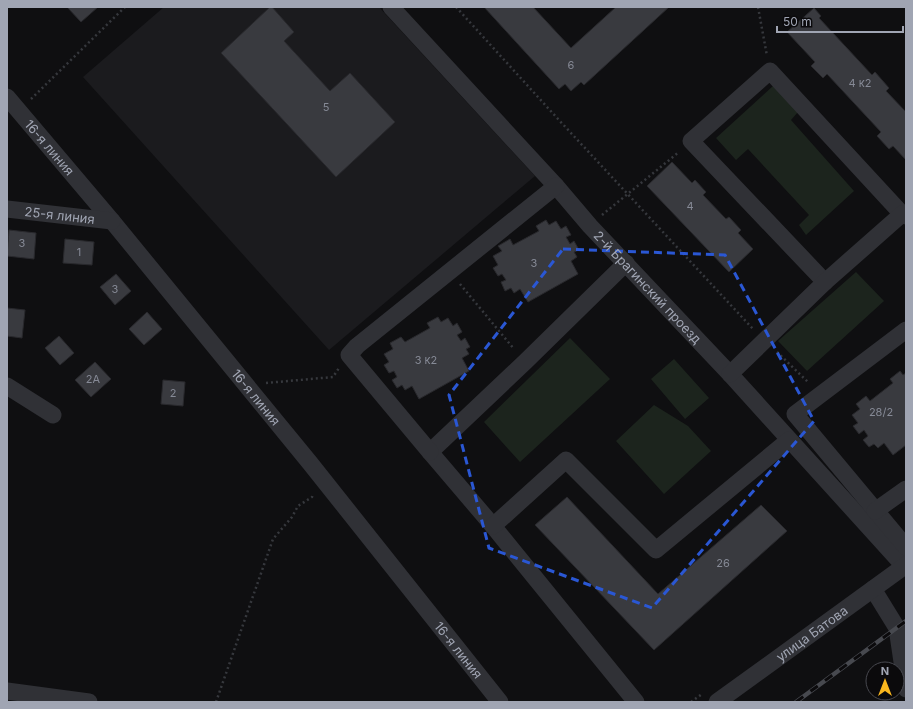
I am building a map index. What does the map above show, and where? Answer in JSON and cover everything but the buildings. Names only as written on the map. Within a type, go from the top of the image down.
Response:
[{"type":"street","name":"2-й Брагинский проезд","points":[[391,7],[556,186],[590,226],[730,374],[905,566]]},
{"type":"street","points":[[730,374],[825,282],[904,215],[770,71],[691,141],[825,282]]},
{"type":"street","name":"16-я линия","points":[[7,97],[112,221],[247,385],[500,702]]},
{"type":"street","points":[[556,186],[357,346],[348,355],[493,526],[636,702]]},
{"type":"street","name":"25-я линия","points":[[7,209],[112,221]]},
{"type":"street","points":[[430,452],[626,263]]},
{"type":"street","points":[[906,330],[795,414],[906,547]]},
{"type":"street","points":[[7,386],[53,415]]},
{"type":"street","points":[[493,526],[566,460],[656,550],[789,440]]},
{"type":"street","points":[[876,511],[906,488]]},
{"type":"street","name":"улица Батова","points":[[717,702],[905,566]]},
{"type":"street","points":[[873,589],[897,628],[906,689]]},
{"type":"street","points":[[7,691],[89,702]]},
{"type":"path","points":[[18,111],[125,7]]},
{"type":"path","points":[[456,7],[764,340],[821,395]]},
{"type":"path","points":[[758,7],[770,71]]},
{"type":"path","points":[[590,226],[691,141]]},
{"type":"path","points":[[450,272],[525,362]]},
{"type":"path","points":[[247,385],[333,377],[348,355]]},
{"type":"path","points":[[216,702],[273,539],[292,517],[298,506],[312,497],[313,491]]},
{"type":"highlighted area","points":[[563,249],[725,255],[814,421],[652,608],[489,548],[449,395]]},
{"type":"shaded area","points":[[164,7],[379,7],[535,176],[329,350],[83,77]]},
{"type":"shaded area","points":[[773,86],[798,112],[791,120],[854,191],[806,235],[799,225],[809,215],[748,149],[736,160],[716,138]]},
{"type":"shaded area","points":[[856,272],[884,301],[807,371],[778,341]]},
{"type":"shaded area","points":[[570,338],[610,379],[520,462],[484,422]]},
{"type":"shaded area","points":[[674,359],[709,398],[685,419],[651,379]]},
{"type":"shaded area","points":[[654,405],[688,426],[711,451],[664,494],[616,441]]},
{"type":"railway","points":[[796,702],[906,621]]}]
